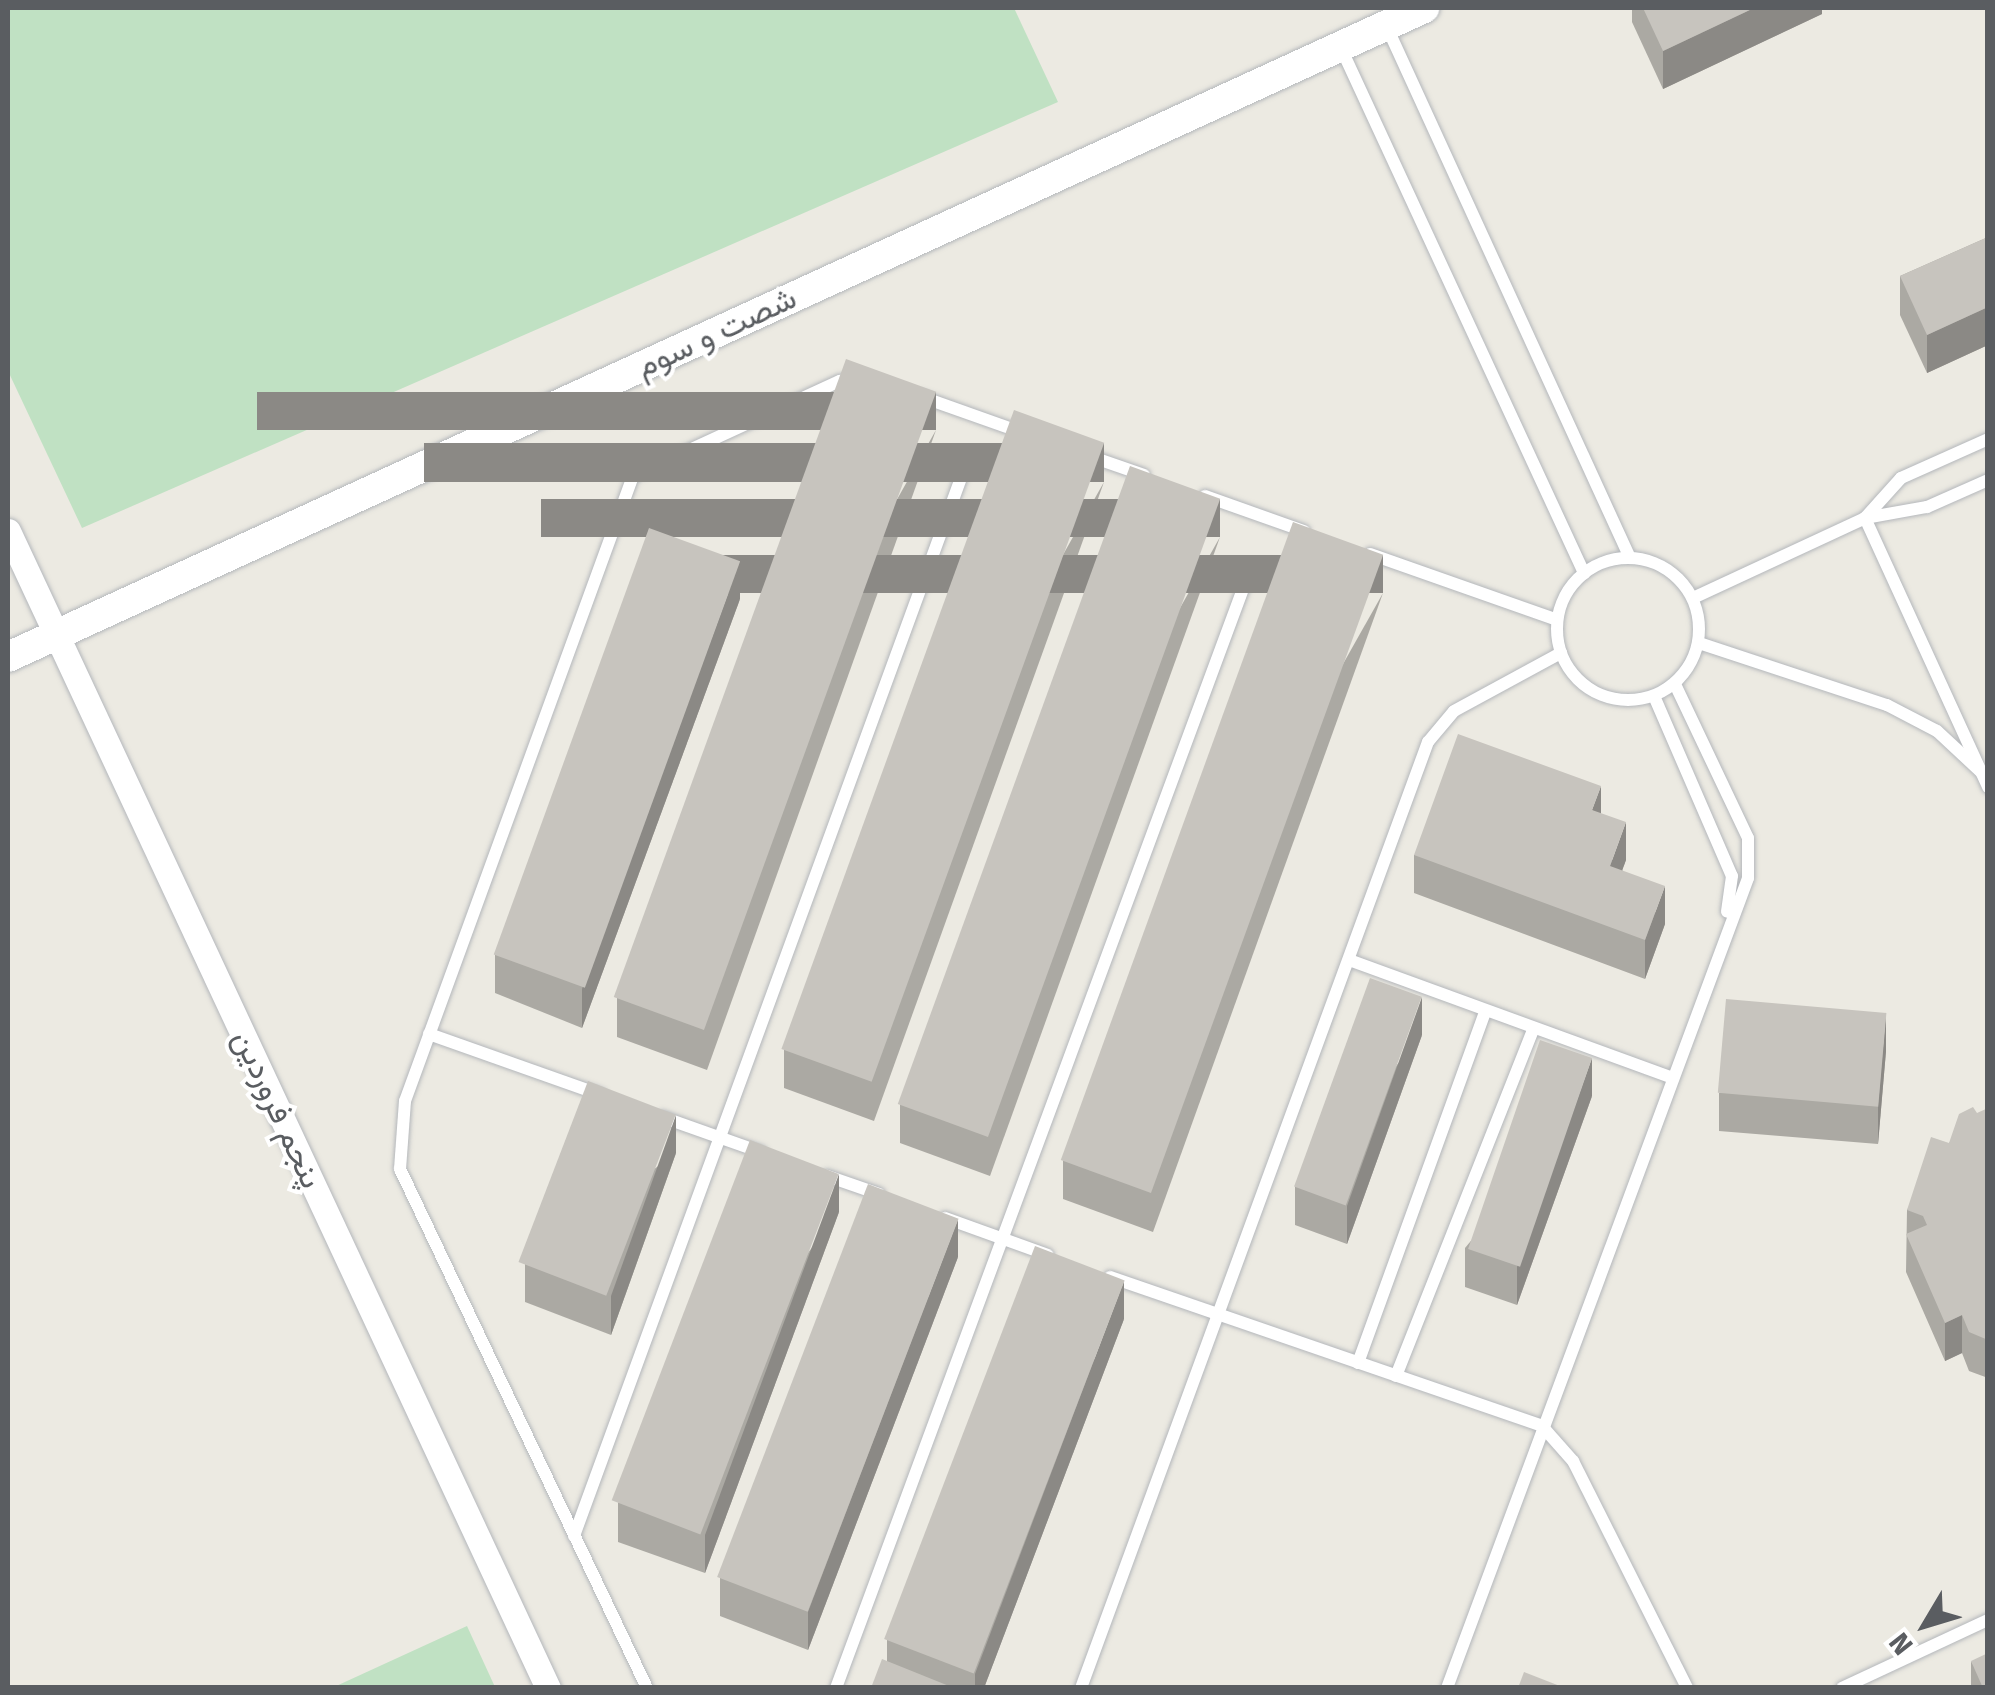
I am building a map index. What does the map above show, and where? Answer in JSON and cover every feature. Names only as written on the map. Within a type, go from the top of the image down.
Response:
[{"type":"street","name":"شصت و سوم","points":[[8,657],[1424,8]]},
{"type":"street","name":"پنجم فروردین","points":[[8,531],[548,1688]]},
{"type":"lane","points":[[1386,25],[1630,558]]},
{"type":"lane","points":[[1340,46],[1584,572]]},
{"type":"lane","points":[[647,1688],[400,1169],[405,1101],[633,476],[840,381],[879,382]]},
{"type":"lane","points":[[898,388],[1030,434]]},
{"type":"lane","points":[[1865,518],[1902,478],[1988,438]]},
{"type":"lane","points":[[1067,448],[1161,481]]},
{"type":"lane","points":[[574,1536],[961,478]]},
{"type":"lane","points":[[1693,598],[1865,518],[1927,508],[1988,480]]},
{"type":"lane","points":[[1180,488],[1312,534]]},
{"type":"lane","points":[[1865,518],[1988,787]]},
{"type":"lane","points":[[1350,547],[1557,620]]},
{"type":"lane","points":[[1630,558],[1661,565],[1693,598],[1699,643],[1675,684],[1654,696],[1606,697],[1584,685],[1562,652],[1557,620],[1563,598],[1584,572],[1630,558]]},
{"type":"lane","points":[[836,1688],[1248,578]]},
{"type":"lane","points":[[1699,643],[1888,705],[1936,731],[1980,770]]},
{"type":"lane","points":[[1081,1688],[1428,742],[1454,711],[1562,652]]},
{"type":"lane","points":[[1447,1688],[1725,926],[1748,878],[1748,838],[1675,684]]},
{"type":"lane","points":[[1654,696],[1732,876],[1725,926]]},
{"type":"lane","points":[[1348,960],[1670,1077]]},
{"type":"lane","points":[[1358,1363],[1486,1010]]},
{"type":"lane","points":[[1396,1376],[1534,1028]]},
{"type":"lane","points":[[429,1034],[612,1099]]},
{"type":"lane","points":[[649,1112],[778,1158]]},
{"type":"lane","points":[[816,1172],[891,1199]]},
{"type":"lane","points":[[928,1212],[1057,1258]]},
{"type":"lane","points":[[1092,1271],[1542,1426],[1573,1461],[1687,1688]]},
{"type":"lane","points":[[1842,1688],[1988,1620]]},
{"type":"green space","points":[[8,8],[1014,8],[1058,102],[82,528],[8,371]]},
{"type":"green space","points":[[467,1626],[495,1687],[334,1687]]},
{"type":"building","points":[[1643,8],[1754,8],[1663,51]]},
{"type":"building","points":[[1988,237],[1988,307],[1927,335],[1900,276]]},
{"type":"building","points":[[846,359],[936,392],[704,1030],[614,997]]},
{"type":"building","points":[[1014,410],[1104,443],[872,1082],[781,1049]]},
{"type":"building","points":[[1130,466],[1220,499],[988,1137],[898,1104]]},
{"type":"building","points":[[1293,522],[1383,555],[1151,1193],[1061,1160]]},
{"type":"building","points":[[649,528],[740,561],[585,988],[494,955]]},
{"type":"building","points":[[1458,734],[1601,786],[1592,810],[1626,822],[1610,866],[1665,886],[1645,940],[1414,855]]},
{"type":"building","points":[[1370,978],[1422,997],[1346,1205],[1294,1187]]},
{"type":"building","points":[[1726,999],[1886,1013],[1878,1107],[1718,1093]]},
{"type":"building","points":[[1540,1040],[1592,1058],[1520,1267],[1468,1249]]},
{"type":"building","points":[[588,1081],[676,1115],[606,1296],[518,1262]]},
{"type":"building","points":[[1973,1107],[1977,1113],[1988,1108],[1988,1340],[1969,1332],[1962,1315],[1945,1323],[1906,1234],[1927,1225],[1923,1216],[1907,1210],[1931,1137],[1949,1143],[1959,1114]]},
{"type":"building","points":[[750,1140],[839,1174],[700,1534],[612,1500]]},
{"type":"building","points":[[868,1184],[959,1219],[808,1612],[717,1577]]},
{"type":"building","points":[[1035,1246],[1125,1280],[974,1673],[884,1639]]},
{"type":"building","points":[[1988,1653],[1988,1688],[1983,1688],[1971,1661]]},
{"type":"building","points":[[882,1659],[954,1688],[871,1688]]},
{"type":"building","points":[[1524,1672],[1565,1688],[1518,1688]]}]
